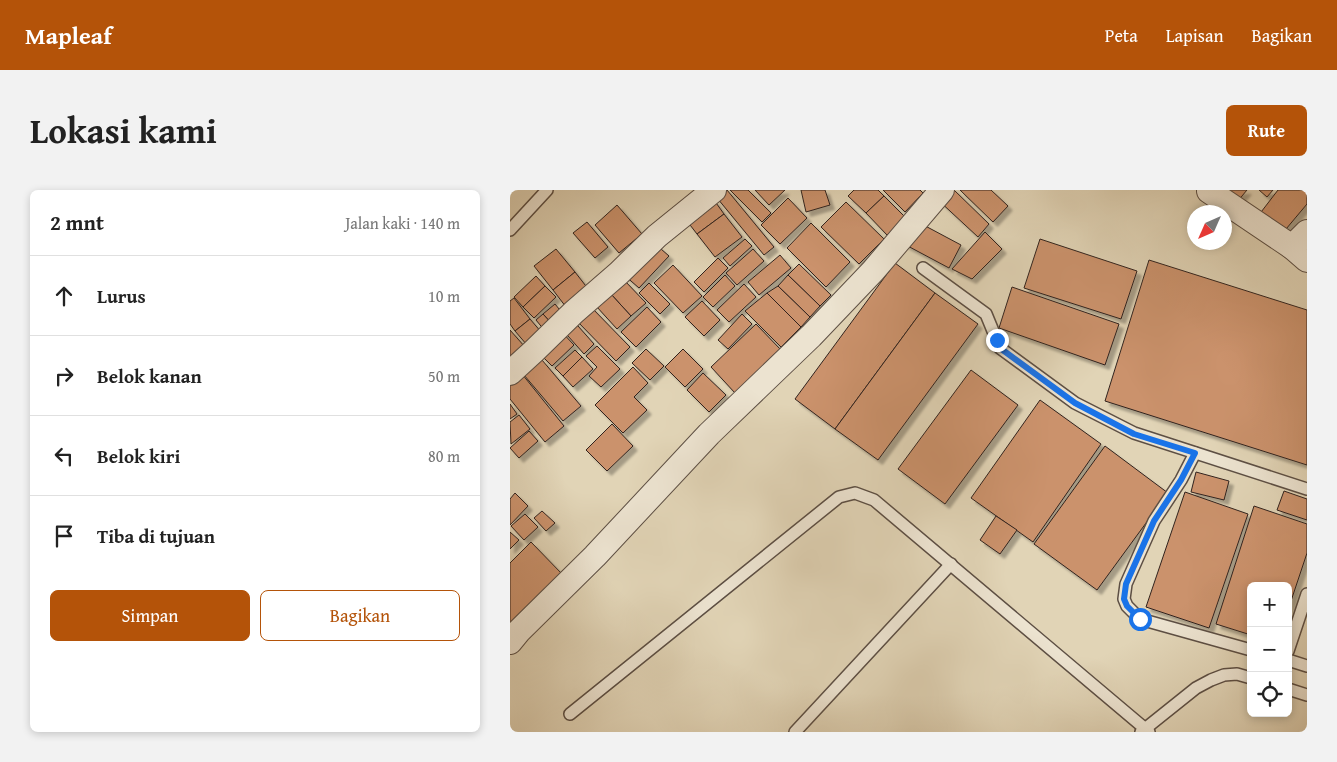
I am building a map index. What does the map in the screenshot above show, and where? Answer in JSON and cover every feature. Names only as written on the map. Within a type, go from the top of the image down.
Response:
[{"type":"street","points":[[510,373],[657,236],[714,190]]},
{"type":"street","points":[[510,642],[602,550],[709,434],[811,336],[873,271],[942,190]]},
{"type":"street","points":[[1209,191],[1302,246]]},
{"type":"lane","points":[[510,230],[548,190]]},
{"type":"lane","points":[[923,268],[986,314],[1000,348],[1075,403],[1134,434],[1307,489]]},
{"type":"lane","points":[[1195,453],[1181,480],[1154,521],[1126,584],[1124,599],[1127,606],[1140,619],[1247,649]]},
{"type":"lane","points":[[570,714],[839,497],[855,493],[874,500],[1145,731],[1196,688],[1211,680],[1224,675],[1237,674],[1247,677]]},
{"type":"lane","points":[[795,732],[951,564]]},
{"type":"lane","points":[[1292,639],[1307,594]]},
{"type":"lane","points":[[1292,661],[1307,666]]},
{"type":"lane","points":[[1292,690],[1307,695]]},
{"type":"building","points":[[716,190],[727,190],[774,247],[764,255],[713,193]]},
{"type":"building","points":[[730,190],[748,190],[771,213],[762,222]]},
{"type":"building","points":[[755,190],[785,190],[769,205]]},
{"type":"building","points":[[801,190],[825,190],[830,205],[806,212]]},
{"type":"building","points":[[854,190],[878,190],[884,196],[866,213],[848,196]]},
{"type":"building","points":[[883,190],[920,190],[923,193],[905,212]]},
{"type":"building","points":[[946,190],[954,190],[989,224],[978,237],[937,199]]},
{"type":"building","points":[[960,190],[991,190],[1008,206],[993,222]]},
{"type":"building","points":[[1223,190],[1247,190],[1237,202]]},
{"type":"building","points":[[1259,190],[1273,190],[1267,197]]},
{"type":"building","points":[[1278,190],[1307,190],[1307,204],[1281,235],[1258,216]]},
{"type":"building","points":[[884,196],[905,217],[887,235],[866,213]]},
{"type":"building","points":[[788,198],[807,218],[780,244],[761,225]]},
{"type":"building","points":[[714,200],[724,214],[697,234],[687,221]]},
{"type":"building","points":[[846,202],[884,239],[859,264],[821,227]]},
{"type":"building","points":[[617,205],[642,234],[619,253],[595,225]]},
{"type":"building","points":[[724,214],[742,237],[715,257],[697,234]]},
{"type":"building","points":[[916,221],[961,245],[949,268],[904,244]]},
{"type":"building","points":[[587,222],[608,247],[595,258],[573,233]]},
{"type":"building","points":[[811,223],[850,262],[826,287],[787,248]]},
{"type":"building","points":[[985,232],[1002,249],[972,279],[952,269]]},
{"type":"building","points":[[745,239],[752,246],[730,266],[723,258]]},
{"type":"building","points":[[1040,239],[1137,271],[1121,319],[1024,288]]},
{"type":"building","points":[[653,242],[669,256],[639,288],[623,274]]},
{"type":"building","points":[[556,249],[575,272],[553,290],[534,266]]},
{"type":"building","points":[[753,249],[764,261],[737,285],[726,273]]},
{"type":"building","points":[[780,255],[791,268],[759,295],[748,282]]},
{"type":"building","points":[[718,258],[728,268],[704,292],[694,282]]},
{"type":"building","points":[[1149,260],[1307,310],[1307,465],[1105,401]]},
{"type":"building","points":[[895,263],[935,293],[835,429],[795,399]]},
{"type":"building","points":[[799,264],[831,295],[820,306],[788,275]]},
{"type":"building","points":[[673,265],[702,296],[683,313],[654,283]]},
{"type":"building","points":[[575,272],[589,290],[566,307],[553,290]]},
{"type":"building","points":[[725,275],[735,286],[713,307],[703,297]]},
{"type":"building","points":[[788,275],[820,306],[810,317],[778,286]]},
{"type":"building","points":[[536,276],[545,286],[523,307],[514,297]]},
{"type":"building","points":[[624,280],[646,303],[631,316],[610,293]]},
{"type":"building","points":[[649,283],[670,304],[660,314],[639,293]]},
{"type":"building","points":[[744,284],[756,297],[729,322],[717,310]]},
{"type":"building","points":[[545,286],[556,297],[534,318],[523,307]]},
{"type":"building","points":[[778,286],[810,317],[801,327],[767,293]]},
{"type":"building","points":[[1012,287],[1119,324],[1105,365],[999,328]]},
{"type":"building","points":[[610,293],[631,316],[617,329],[596,306]]},
{"type":"building","points":[[767,293],[801,327],[781,347],[745,311]]},
{"type":"building","points":[[935,293],[978,324],[878,460],[835,429]]},
{"type":"building","points":[[514,298],[530,319],[515,331],[510,324],[510,301]]},
{"type":"building","points":[[702,301],[720,320],[704,336],[685,317]]},
{"type":"building","points":[[555,304],[564,315],[552,324],[543,314]]},
{"type":"building","points":[[590,306],[630,347],[616,361],[576,320]]},
{"type":"building","points":[[647,307],[661,322],[636,347],[621,332]]},
{"type":"building","points":[[543,314],[552,324],[545,331],[536,320]]},
{"type":"building","points":[[742,314],[752,324],[728,349],[718,340]]},
{"type":"building","points":[[570,317],[594,344],[584,354],[560,327]]},
{"type":"building","points":[[530,319],[542,333],[527,345],[515,331]]},
{"type":"building","points":[[756,324],[781,350],[735,393],[711,367]]},
{"type":"building","points":[[559,329],[574,345],[552,366],[536,350]]},
{"type":"building","points":[[510,330],[525,347],[510,360]]},
{"type":"building","points":[[597,346],[620,369],[601,387],[589,376],[597,367],[586,356]]},
{"type":"building","points":[[646,349],[664,366],[650,380],[632,363]]},
{"type":"building","points":[[683,349],[703,369],[685,387],[665,367]]},
{"type":"building","points":[[575,350],[582,357],[563,376],[555,368]]},
{"type":"building","points":[[582,357],[593,369],[573,387],[563,376]]},
{"type":"building","points":[[542,360],[581,406],[563,421],[524,375]]},
{"type":"building","points":[[633,367],[648,383],[634,397],[647,410],[623,433],[595,405]]},
{"type":"building","points":[[971,370],[1018,405],[945,504],[898,469]]},
{"type":"building","points":[[703,373],[726,395],[709,412],[687,390]]},
{"type":"building","points":[[522,374],[564,426],[545,442],[510,399],[510,384]]},
{"type":"building","points":[[1040,400],[1101,444],[1033,542],[971,498]]},
{"type":"building","points":[[510,404],[517,414],[510,419]]},
{"type":"building","points":[[519,415],[530,429],[511,444],[510,422]]},
{"type":"building","points":[[612,424],[633,446],[607,471],[586,450]]},
{"type":"building","points":[[529,431],[538,441],[519,458],[510,448]]},
{"type":"building","points":[[1105,446],[1168,493],[1097,590],[1034,544]]},
{"type":"building","points":[[1196,472],[1229,481],[1224,500],[1191,492]]},
{"type":"building","points":[[1284,491],[1307,499],[1307,520],[1277,510]]},
{"type":"building","points":[[1185,492],[1248,514],[1209,628],[1146,607]]},
{"type":"building","points":[[515,493],[528,506],[510,525],[510,499]]},
{"type":"building","points":[[1254,506],[1307,524],[1307,553],[1292,598],[1292,582],[1247,582],[1247,634],[1216,624]]},
{"type":"building","points":[[542,511],[555,523],[546,531],[534,518]]},
{"type":"building","points":[[525,514],[538,527],[524,540],[511,526]]},
{"type":"building","points":[[996,516],[1017,530],[1000,554],[980,540]]},
{"type":"building","points":[[510,532],[519,540],[510,549]]},
{"type":"building","points":[[531,542],[562,574],[510,625],[510,563]]},
{"type":"route","points":[[997,340],[1000,348],[1075,403],[1134,434],[1195,453],[1181,480],[1154,521],[1126,584],[1124,599],[1127,606],[1140,619]]}]
